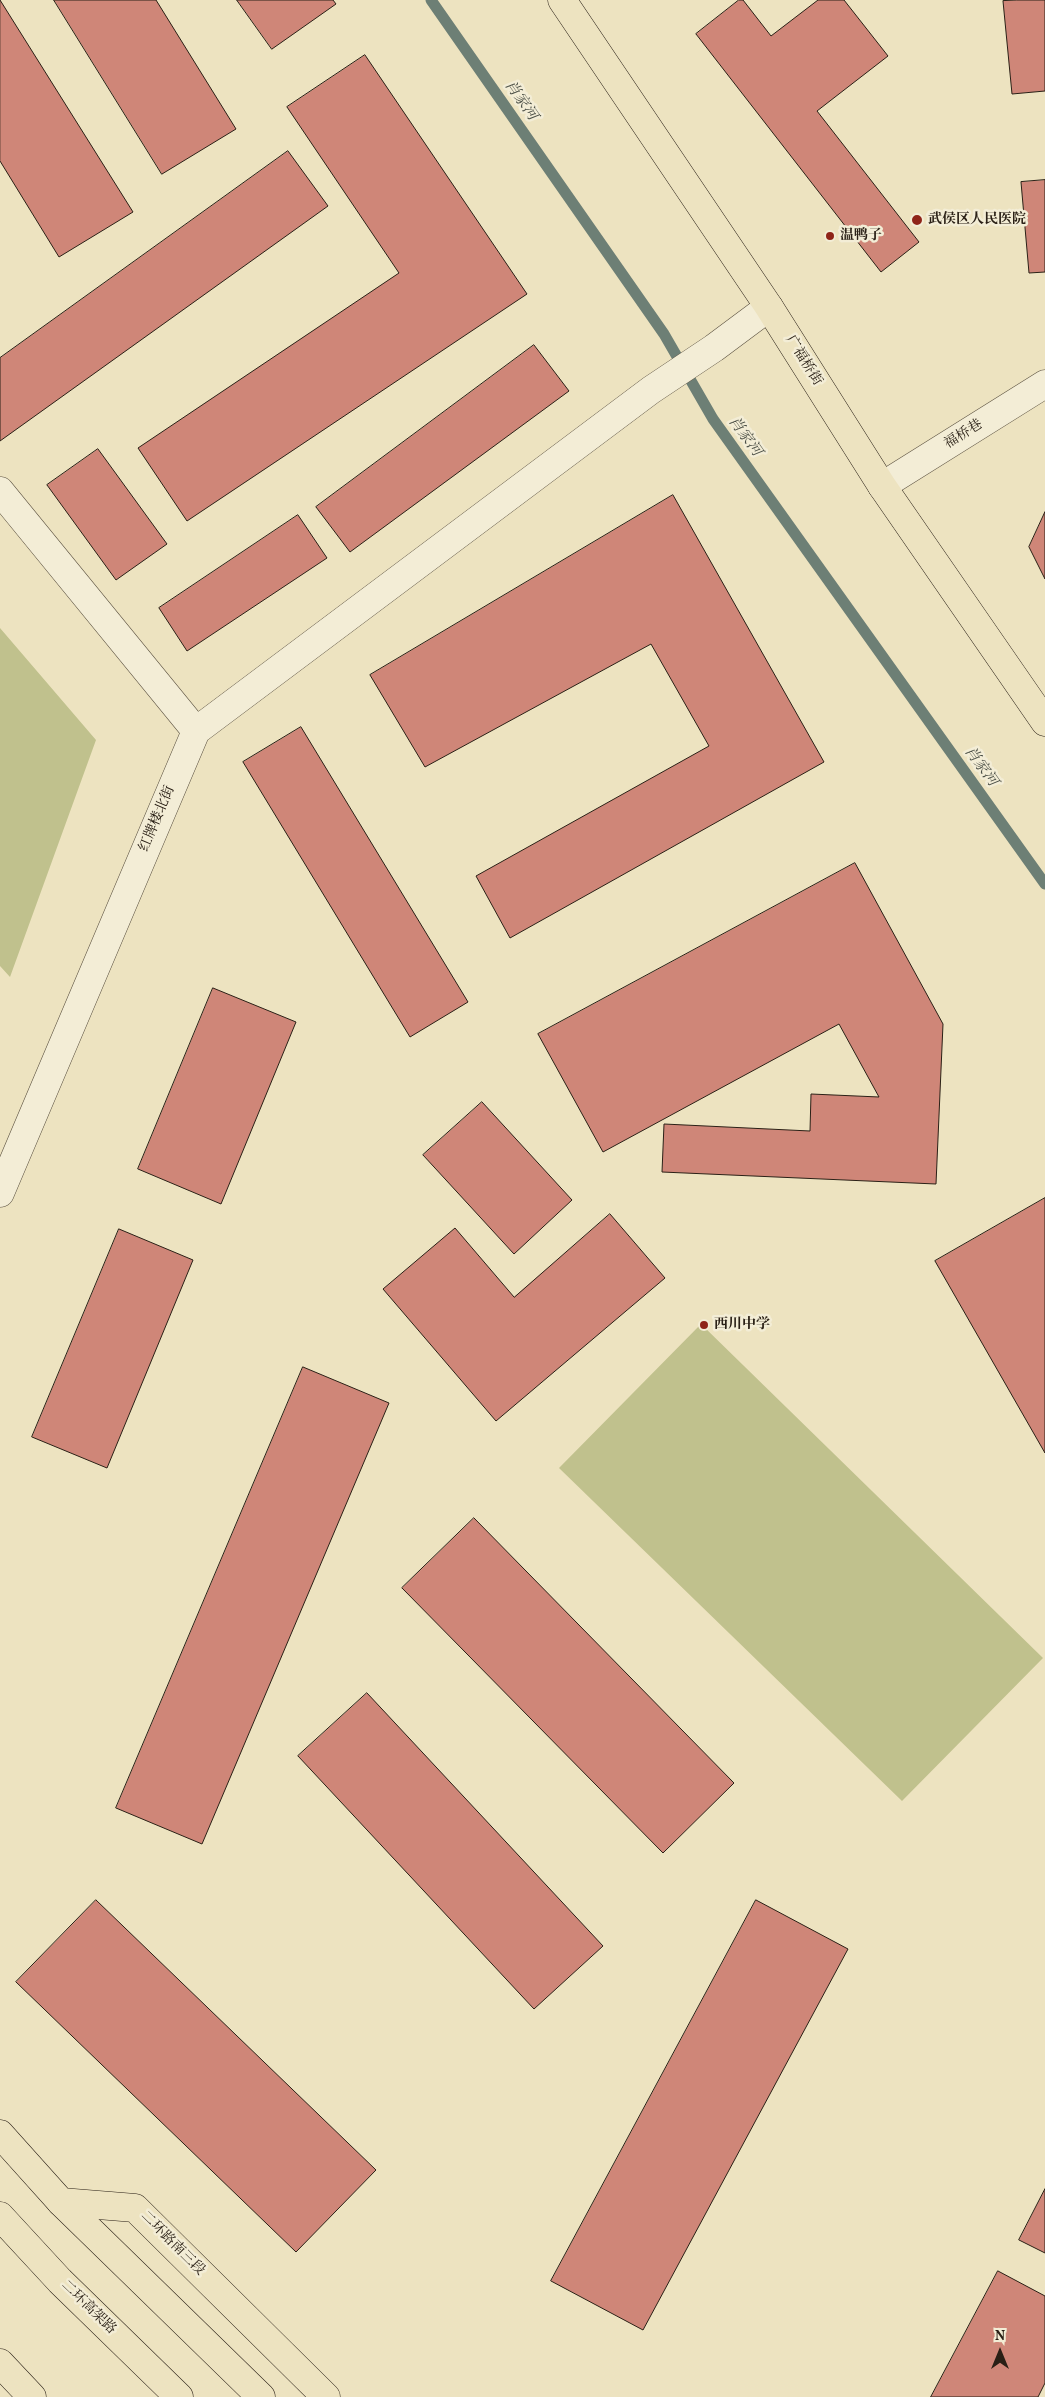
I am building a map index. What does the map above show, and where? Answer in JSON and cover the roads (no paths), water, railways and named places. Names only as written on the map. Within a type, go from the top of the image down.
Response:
[{"type":"main road","name":"广福桥街","points":[[562,0],[769,307],[882,486],[1045,722]]},
{"type":"main road","points":[[0,2134],[61,2202],[261,2397]]},
{"type":"main road","name":"二环路南三段","points":[[61,2202],[136,2208],[326,2397]]},
{"type":"main road","name":"二环高架路","points":[[0,2216],[60,2281],[179,2397]]},
{"type":"main road","points":[[0,2363],[32,2397]]},
{"type":"street","points":[[0,491],[196,731],[651,390],[714,348],[769,307]]},
{"type":"street","name":"福桥巷","points":[[882,486],[1045,384]]},
{"type":"street","name":"红牌楼北街","points":[[0,1193],[196,731]]},
{"type":"waterway","name":"肖家河","points":[[431,0],[664,334],[713,419],[1045,884]]},
{"type":"place","name":"武侯区人民医院","points":[[917,220]]},
{"type":"place","name":"温鸭子","points":[[830,236]]},
{"type":"place","name":"西川中学","points":[[704,1325]]}]
